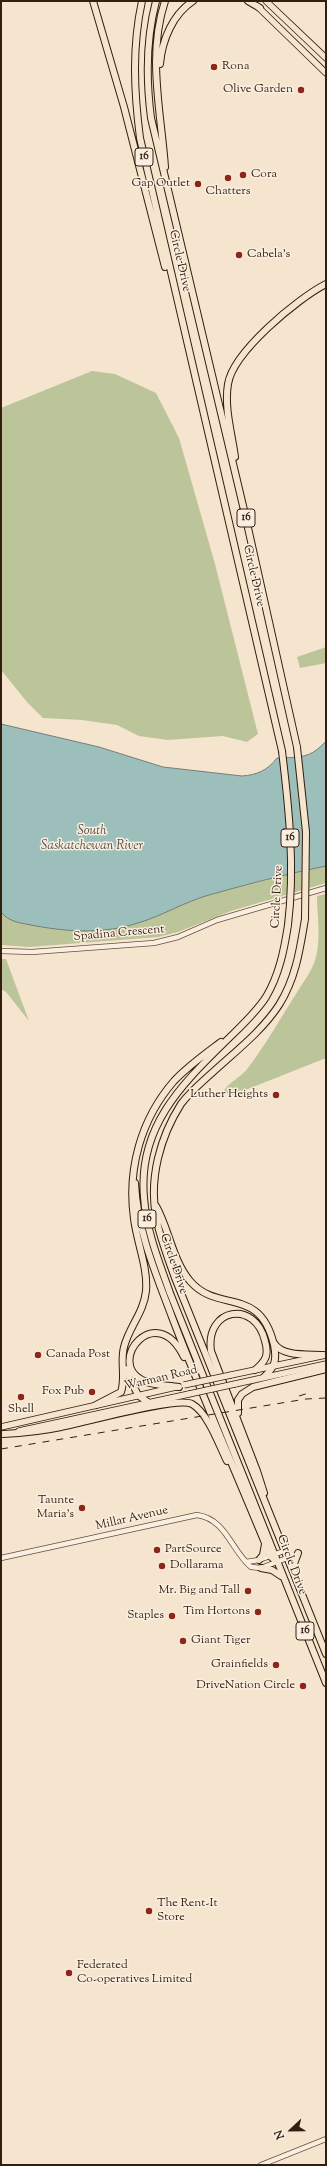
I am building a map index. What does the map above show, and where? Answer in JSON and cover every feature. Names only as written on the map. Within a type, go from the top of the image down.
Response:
[{"type":"highway","points":[[93,1],[111,59]]},
{"type":"highway","points":[[97,1],[169,282],[179,310]]},
{"type":"highway","name":"Circle Drive","points":[[142,1],[134,48],[134,81],[138,121],[179,310],[282,751],[290,825],[291,897],[288,926],[281,964],[276,978],[265,999],[246,1022],[199,1068],[173,1097],[163,1113],[154,1132],[147,1154],[144,1175],[144,1197],[152,1238],[170,1293],[273,1555]]},
{"type":"highway","name":"Circle Drive","points":[[156,1],[149,45],[148,90],[151,118],[236,476],[297,747],[306,832],[305,919],[298,964],[290,985],[278,1006],[256,1032],[182,1103],[170,1124],[160,1150],[156,1171],[154,1203],[160,1234],[175,1278],[326,1654]]},
{"type":"highway","points":[[164,174],[165,166],[157,95],[156,71],[158,32],[165,1]]},
{"type":"highway","points":[[157,95],[160,61],[167,35],[178,15],[193,1]]},
{"type":"highway","points":[[248,1],[260,8]]},
{"type":"highway","points":[[236,476],[237,465],[227,396],[228,383],[233,368],[243,355],[298,301],[326,284]]},
{"type":"highway","points":[[96,1405],[121,1392],[124,1381],[123,1360],[126,1342],[143,1307],[146,1291],[146,1276],[132,1210],[132,1185],[135,1159],[142,1134],[160,1100],[175,1080],[246,1022]]},
{"type":"highway","points":[[135,1159],[136,1199],[145,1242],[176,1327],[248,1504],[265,1543],[277,1562]]},
{"type":"highway","points":[[154,1203],[161,1216],[181,1267],[191,1282],[211,1295],[240,1303],[254,1310],[266,1324],[276,1347],[295,1354],[324,1355]]},
{"type":"highway","points":[[255,1370],[264,1362],[267,1355],[266,1343],[260,1327],[253,1319],[240,1314],[229,1315],[220,1320],[211,1333],[211,1351],[257,1471],[272,1522]]},
{"type":"highway","points":[[181,1386],[149,1383],[136,1376],[131,1366],[130,1358],[132,1347],[138,1340],[147,1334],[158,1333],[168,1336],[174,1342],[215,1423]]},
{"type":"highway","points":[[264,1377],[276,1365],[272,1340]]},
{"type":"highway","points":[[123,1360],[128,1376],[138,1395],[149,1403]]},
{"type":"highway","points":[[242,1430],[236,1405],[244,1392],[257,1386],[326,1369]]},
{"type":"highway","points":[[2,1435],[28,1433],[60,1427],[158,1405],[180,1402],[190,1403],[198,1408],[206,1420],[248,1504]]},
{"type":"highway","points":[[259,1560],[263,1555],[265,1543]]},
{"type":"highway","points":[[298,1553],[294,1564],[298,1587]]},
{"type":"highway","name":"Circle Drive","points":[[277,1562],[326,1683]]},
{"type":"highway","points":[[261,1568],[272,1570],[284,1578]]},
{"type":"main road","points":[[253,1],[326,73]]},
{"type":"main road","points":[[266,1],[326,58]]},
{"type":"main road","name":"Warman Road","points":[[1,1427],[138,1395],[324,1355]]},
{"type":"main road","name":"Warman Road","points":[[2,1435],[326,1364]]},
{"type":"street","name":"Spadina Crescent","points":[[1,951],[32,952],[161,941],[178,937],[233,915],[326,888]]},
{"type":"street","points":[[1,1427],[2,1435]]},
{"type":"street","name":"Millar Avenue","points":[[1,1558],[197,1515],[208,1518],[219,1525],[246,1562]]},
{"type":"street","points":[[246,1562],[259,1560],[284,1550]]},
{"type":"street","points":[[246,1562],[251,1567],[261,1568],[287,1558]]},
{"type":"street","points":[[261,2165],[326,2138]]},
{"type":"green space","points":[[92,371],[115,374],[156,393],[179,438],[215,564],[258,734],[247,742],[223,736],[168,740],[139,736],[117,725],[82,720],[43,718],[27,702],[1,670],[1,408]]},
{"type":"green space","points":[[326,647],[326,663],[300,668],[297,657]]},
{"type":"green space","points":[[326,862],[326,883],[231,911],[178,932],[158,937],[29,947],[1,945],[1,903],[198,897],[267,880],[274,875]]},
{"type":"green space","points":[[326,894],[326,1058],[233,1095],[227,1093],[222,1096],[226,1088],[245,1072],[255,1059],[315,962],[318,942],[317,896]]},
{"type":"green space","points":[[1,959],[6,959],[29,1021],[6,992],[1,989]]},
{"type":"water","name":"South Saskatchewan River","points":[[1,724],[99,747],[163,767],[242,776],[266,769],[277,758],[298,757],[310,754],[326,741],[326,866],[267,879],[209,895],[191,901],[156,917],[125,927],[74,931],[36,926],[12,920],[4,916],[1,912]]},
{"type":"railway","points":[[299,1396],[312,1392]]},
{"type":"railway","points":[[1,1449],[306,1399],[326,1398]]},
{"type":"place","name":"Rona","points":[[214,67]]},
{"type":"place","name":"Olive Garden","points":[[301,90]]},
{"type":"place","name":"Cora","points":[[243,175]]},
{"type":"place","name":"Chatters","points":[[228,178]]},
{"type":"place","name":"Gap Outlet","points":[[198,184]]},
{"type":"place","name":"Cabela's","points":[[239,255]]},
{"type":"place","name":"Luther Heights","points":[[276,1095]]},
{"type":"place","name":"Canada Post","points":[[38,1355]]},
{"type":"place","name":"Fox Pub","points":[[92,1392]]},
{"type":"place","name":"Shell","points":[[21,1397]]},
{"type":"place","name":"Taunte Maria's","points":[[82,1508]]},
{"type":"place","name":"PartSource","points":[[157,1550]]},
{"type":"place","name":"Dollarama","points":[[162,1566]]},
{"type":"place","name":"Mr. Big and Tall","points":[[248,1591]]},
{"type":"place","name":"Tim Hortons","points":[[258,1612]]},
{"type":"place","name":"Staples","points":[[172,1616]]},
{"type":"place","name":"Giant Tiger","points":[[183,1641]]},
{"type":"place","name":"Grainfields","points":[[276,1665]]},
{"type":"place","name":"DriveNation Circle","points":[[303,1686]]},
{"type":"place","name":"The Rent-It Store","points":[[149,1911]]},
{"type":"place","name":"Federated Co-operatives Limited","points":[[69,1973]]}]
